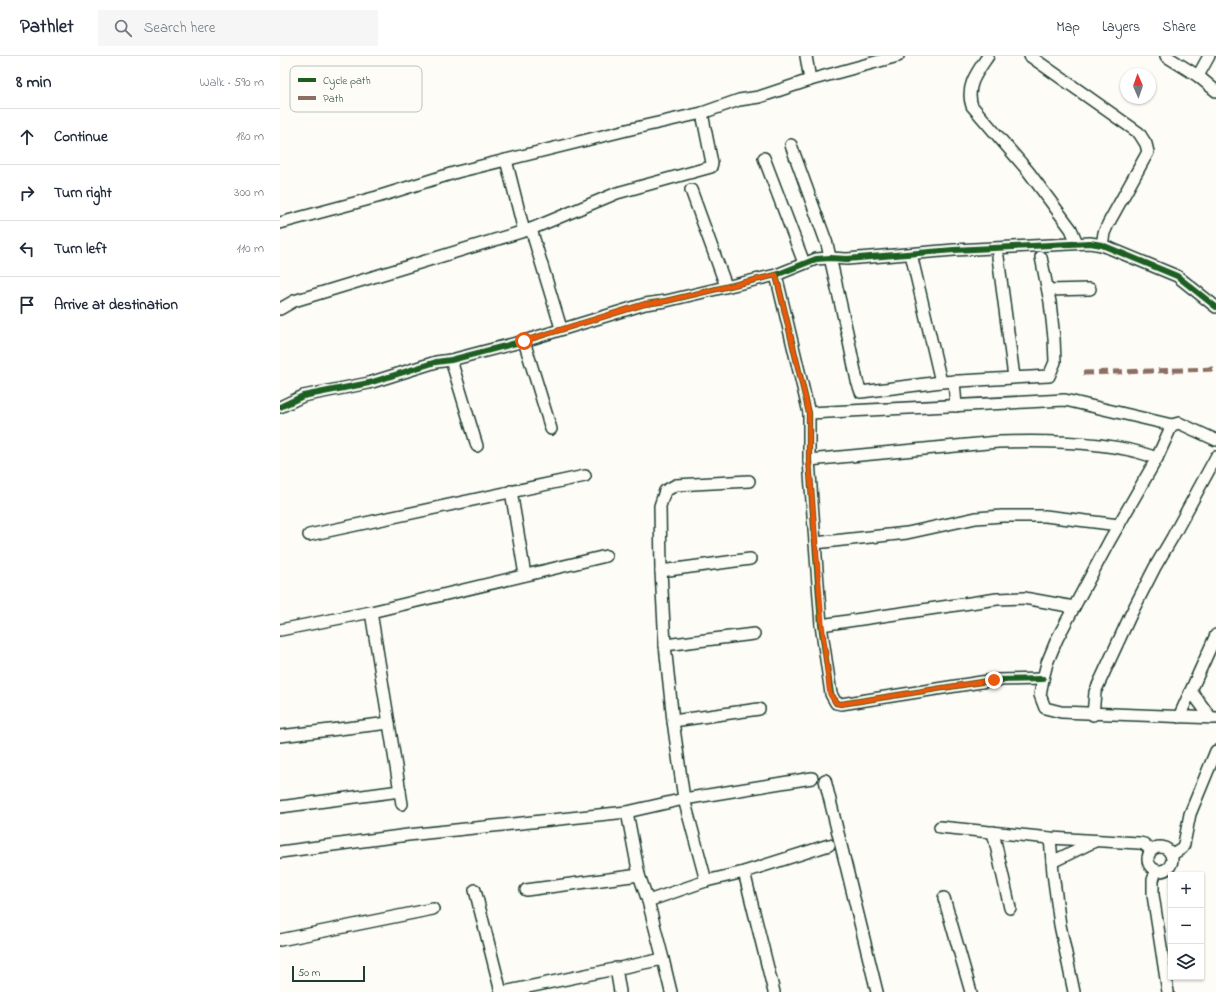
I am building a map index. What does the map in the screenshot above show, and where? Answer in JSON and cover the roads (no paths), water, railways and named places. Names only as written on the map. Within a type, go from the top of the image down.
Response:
[{"type":"street","points":[[806,56],[810,80]]},
{"type":"street","points":[[280,223],[377,197],[457,172],[631,128],[702,113],[739,100],[759,97],[810,80],[898,56]]},
{"type":"street","points":[[988,56],[972,81],[969,95],[972,106],[1032,177],[1071,229],[1077,243]]},
{"type":"street","points":[[1030,56],[1139,133],[1146,144],[1148,152],[1108,224],[1104,233],[1102,245]]},
{"type":"street","points":[[1166,56],[1198,76],[1216,90]]},
{"type":"street","points":[[1198,76],[1209,56]]},
{"type":"street","points":[[280,309],[294,301],[528,230],[617,193],[711,167],[712,163],[702,113]]},
{"type":"street","points":[[791,145],[822,231],[830,258],[857,381],[861,392],[941,382],[1048,376],[1055,362],[1054,338],[1048,290],[1041,257]]},
{"type":"street","points":[[764,158],[804,263]]},
{"type":"street","points":[[506,160],[561,328]]},
{"type":"street","points":[[691,190],[726,286]]},
{"type":"street","points":[[280,407],[311,394],[369,383],[436,362],[451,360],[524,341],[561,328],[645,304],[666,301],[776,275],[804,263],[830,258],[846,259],[954,250],[1090,243],[1102,245],[1177,276],[1216,307]]},
{"type":"street","points":[[911,254],[941,382]]},
{"type":"street","points":[[998,257],[1014,377]]},
{"type":"street","points":[[776,275],[809,413],[809,460],[815,543],[830,694],[836,703],[841,704],[994,680],[1043,679]]},
{"type":"street","points":[[1048,290],[1090,289]]},
{"type":"street","points":[[524,341],[551,429]]},
{"type":"street","points":[[451,360],[477,446]]},
{"type":"street","points":[[954,382],[956,406]]},
{"type":"street","points":[[809,413],[1065,400],[1172,424],[1179,423],[1216,440]]},
{"type":"street","points":[[1172,424],[1157,458],[1119,524],[1057,639],[1047,663],[1040,695],[1045,708],[1061,712],[1214,718]]},
{"type":"street","points":[[809,460],[998,442],[1053,442],[1106,446],[1132,450],[1157,458]]},
{"type":"street","points":[[1093,714],[1095,692],[1131,614],[1155,567],[1216,457]]},
{"type":"street","points":[[309,535],[585,476]]},
{"type":"street","points":[[706,881],[684,799],[673,722],[665,645],[660,570],[660,506],[664,491],[676,485],[749,481]]},
{"type":"street","points":[[511,491],[525,575]]},
{"type":"street","points":[[815,543],[907,533],[976,518],[1002,516],[1045,516],[1119,524]]},
{"type":"street","points":[[280,630],[371,612],[606,556]]},
{"type":"street","points":[[660,570],[750,559]]},
{"type":"street","points":[[822,625],[997,599],[1024,598],[1074,607]]},
{"type":"street","points":[[371,612],[402,804]]},
{"type":"street","points":[[665,645],[754,634]]},
{"type":"street","points":[[1179,717],[1216,635]]},
{"type":"street","points":[[1190,691],[1214,718]]},
{"type":"street","points":[[673,722],[759,709]]},
{"type":"street","points":[[280,736],[389,722]]},
{"type":"street","points":[[1171,855],[1182,848],[1184,844],[1190,814],[1216,750]]},
{"type":"street","points":[[280,852],[408,835],[627,812],[684,799],[812,778]]},
{"type":"street","points":[[825,780],[877,992]]},
{"type":"street","points":[[280,807],[400,791]]},
{"type":"street","points":[[627,812],[639,875],[648,901],[671,992]]},
{"type":"street","points":[[940,827],[1050,838],[1144,844],[1151,850]]},
{"type":"street","points":[[993,832],[1010,908]]},
{"type":"street","points":[[1050,838],[1060,925],[1074,992]]},
{"type":"street","points":[[1052,862],[1097,840]]},
{"type":"street","points":[[648,901],[706,881],[744,872],[830,845]]},
{"type":"street","points":[[1158,847],[1166,848],[1171,855],[1171,864],[1169,868],[1165,870],[1156,871],[1150,868],[1147,862],[1148,855],[1151,850],[1158,847]]},
{"type":"street","points":[[1156,871],[1153,880],[1153,895],[1168,992]]},
{"type":"street","points":[[744,872],[774,992]]},
{"type":"street","points":[[526,890],[639,875]]},
{"type":"street","points":[[475,890],[501,992]]},
{"type":"street","points":[[944,898],[971,992]]},
{"type":"street","points":[[280,940],[433,909]]},
{"type":"street","points":[[504,992],[540,988],[616,968],[663,960]]},
{"type":"street","points":[[616,968],[620,992]]}]
